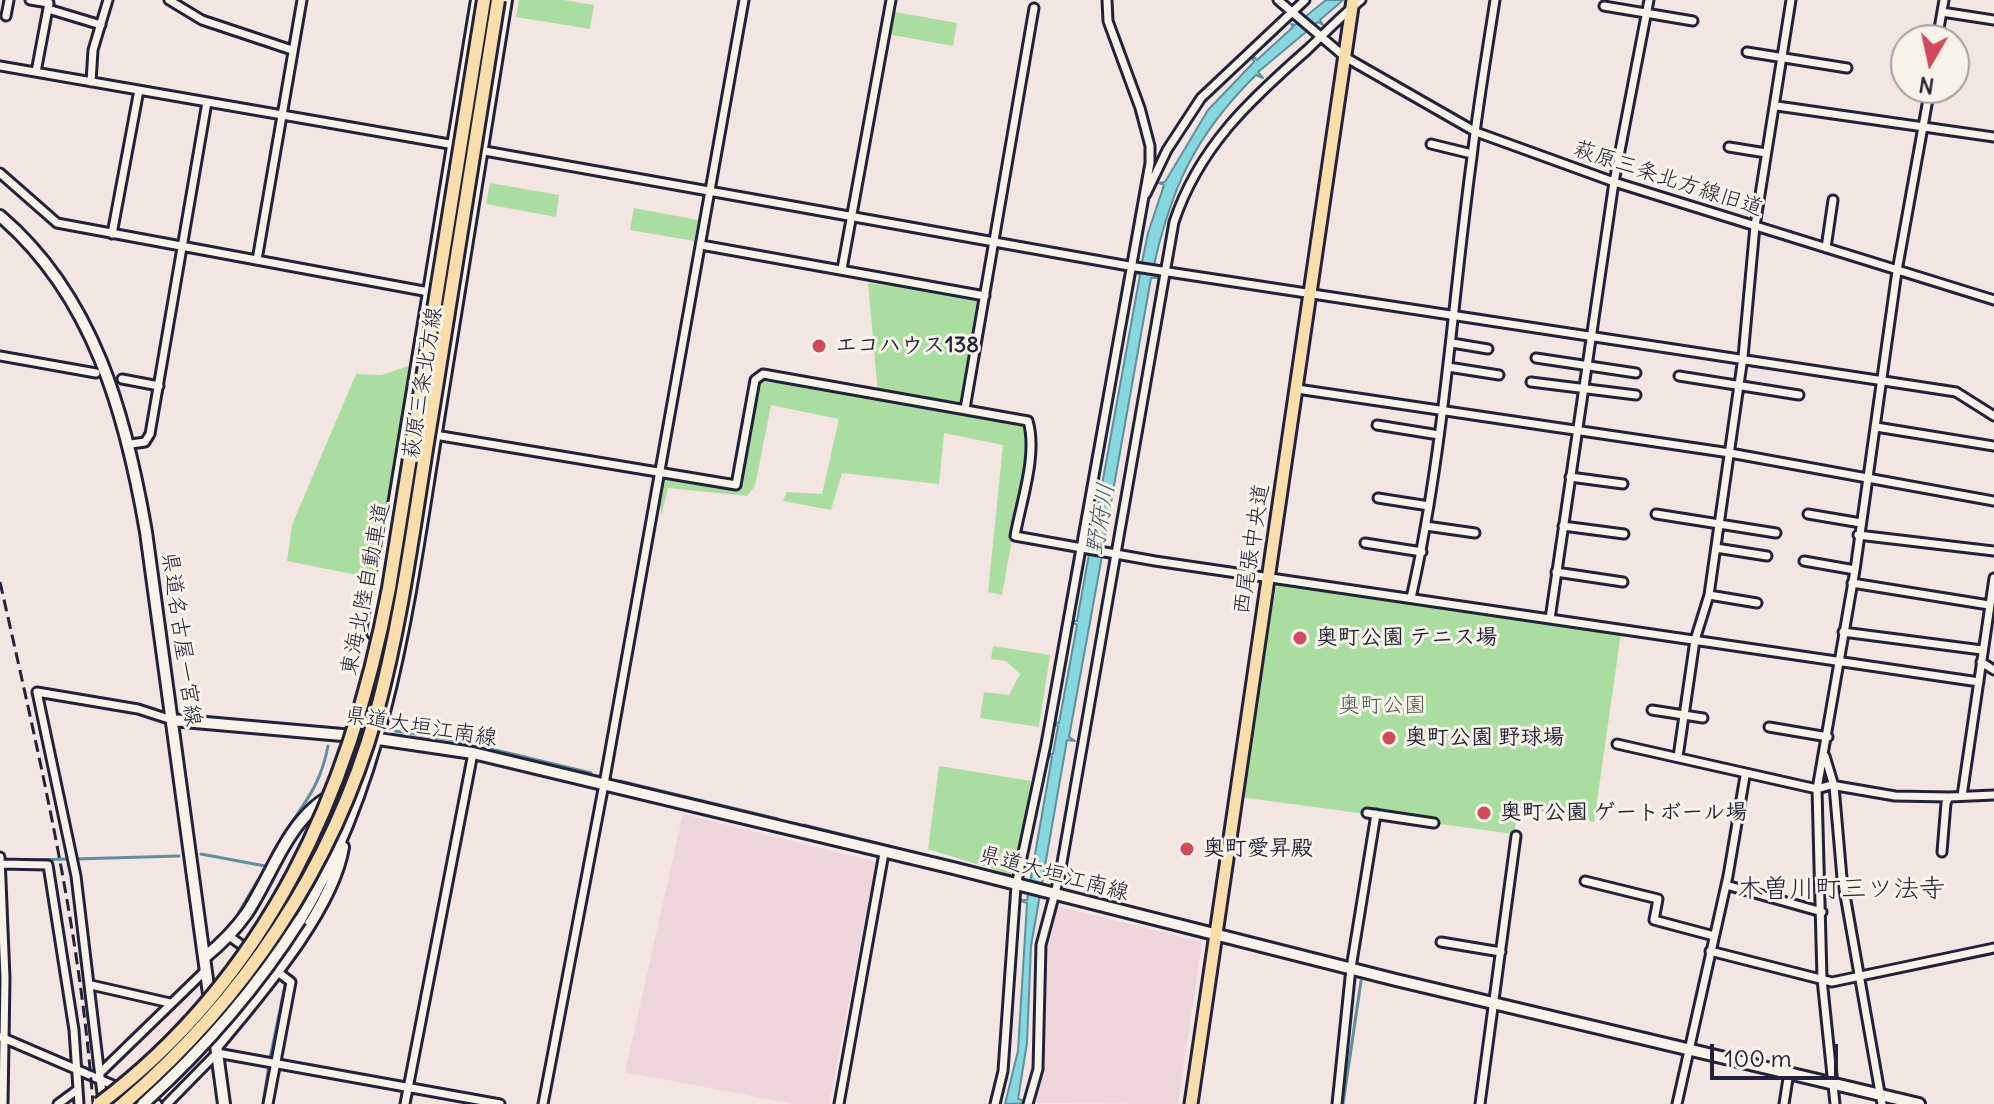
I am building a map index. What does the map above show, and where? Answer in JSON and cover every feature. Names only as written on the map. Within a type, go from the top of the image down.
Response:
[{"type":"highway","name":"東海北陸自動車道","points":[[101,1104],[183,1028],[242,958],[303,858],[349,753],[373,667],[389,588],[484,0]]},
{"type":"highway","name":"東海北陸自動車道","points":[[123,1104],[203,1028],[254,965],[316,865],[363,756],[376,714],[402,591],[498,0]]},
{"type":"main road","name":"萩原三条北方線","points":[[370,738],[363,688],[477,0]]},
{"type":"main road","name":"萩原三条北方線","points":[[143,1104],[190,1060],[235,1010],[300,920],[331,865],[361,786],[370,738],[407,608],[506,0]]},
{"type":"main road","name":"西尾張中央道","points":[[1191,1104],[1355,2]]},
{"type":"main road","name":"県道名古屋一宮線","points":[[0,216],[33,251],[85,326],[104,365],[131,444],[224,1104]]},
{"type":"main road","name":"県道大垣江南線","points":[[172,720],[370,738],[473,753],[1494,1004],[1789,1072],[1882,1099],[1919,1104]]},
{"type":"main road","points":[[205,957],[229,936],[253,903],[301,822],[329,794],[361,786]]},
{"type":"main road","points":[[217,1049],[276,971],[336,874],[346,827]]},
{"type":"street","points":[[6,16],[9,0]]},
{"type":"street","points":[[30,0],[49,3],[36,72]]},
{"type":"street","points":[[91,82],[93,50],[108,0]]},
{"type":"street","points":[[169,0],[202,20],[292,50]]},
{"type":"street","points":[[257,260],[302,0]]},
{"type":"street","points":[[543,1104],[604,784],[744,0]]},
{"type":"street","points":[[842,269],[891,0]]},
{"type":"street","points":[[995,1104],[1003,1071],[1016,886],[1046,744],[1150,146],[1108,21],[1107,0]]},
{"type":"street","name":"萩原三条北方線旧道","points":[[1278,0],[1322,34],[1345,57],[1476,132],[1614,182],[1994,300]]},
{"type":"street","points":[[1140,207],[1167,150],[1201,98],[1305,0]]},
{"type":"street","points":[[1411,598],[1422,552],[1456,315],[1472,154],[1495,0]]},
{"type":"street","points":[[1550,619],[1583,390],[1594,338],[1614,182],[1649,0]]},
{"type":"street","points":[[1678,757],[1695,640],[1709,595],[1720,524],[1743,357],[1755,226],[1777,106],[1791,0]]},
{"type":"street","points":[[1940,24],[1944,0]]},
{"type":"street","points":[[1028,1102],[1038,1069],[1041,945],[1060,874],[1164,271],[1179,206],[1212,146],[1248,101],[1355,2]]},
{"type":"street","points":[[1604,6],[1693,21]]},
{"type":"street","points":[[965,409],[1034,8]]},
{"type":"street","points":[[48,9],[101,25]]},
{"type":"street","points":[[1942,12],[1994,20]]},
{"type":"street","points":[[1747,52],[1847,68]]},
{"type":"street","points":[[0,66],[1129,266],[1594,338],[1743,357],[1956,392],[1994,416]]},
{"type":"street","points":[[112,234],[139,90]]},
{"type":"street","points":[[131,444],[145,442],[150,434],[207,102]]},
{"type":"street","points":[[1835,1104],[1822,979],[1817,789],[1855,570],[1897,271],[1928,104]]},
{"type":"street","points":[[1777,106],[1994,137]]},
{"type":"street","points":[[1431,144],[1472,154]]},
{"type":"street","points":[[1729,147],[1766,153]]},
{"type":"street","points":[[0,173],[57,223],[429,292]]},
{"type":"street","points":[[1826,248],[1833,200]]},
{"type":"street","points":[[701,245],[985,296]]},
{"type":"street","points":[[1452,343],[1488,349]]},
{"type":"street","points":[[0,356],[96,373]]},
{"type":"street","points":[[1536,358],[1636,373]]},
{"type":"street","points":[[1448,367],[1499,375]]},
{"type":"street","points":[[435,435],[736,485],[755,380],[763,374],[1028,421],[1031,434],[1015,536],[1115,555],[1979,682]]},
{"type":"street","points":[[1679,376],[1799,395]]},
{"type":"street","points":[[122,379],[159,386]]},
{"type":"street","points":[[1531,382],[1636,395]]},
{"type":"street","points":[[1297,389],[1730,453],[1994,501]]},
{"type":"street","points":[[1377,425],[1439,435]]},
{"type":"street","points":[[1876,427],[1994,446]]},
{"type":"street","points":[[1570,477],[1623,484]]},
{"type":"street","points":[[1378,498],[1429,506]]},
{"type":"street","points":[[1656,514],[1776,533]]},
{"type":"street","points":[[1808,514],[1861,523]]},
{"type":"street","points":[[1426,526],[1475,533]]},
{"type":"street","points":[[1563,526],[1624,534]]},
{"type":"street","points":[[1858,535],[1994,551]]},
{"type":"street","points":[[1365,543],[1422,552]]},
{"type":"street","points":[[1716,548],[1767,556]]},
{"type":"street","points":[[1804,561],[1855,570]]},
{"type":"street","points":[[1556,572],[1623,582]]},
{"type":"street","points":[[1962,796],[1994,578]]},
{"type":"street","points":[[1852,583],[1989,605]]},
{"type":"street","points":[[1709,595],[1757,603]]},
{"type":"street","points":[[1843,632],[1982,650]]},
{"type":"street","points":[[1981,662],[1994,670]]},
{"type":"street","points":[[101,1104],[101,1075],[76,876],[37,692],[138,709],[172,720]]},
{"type":"street","points":[[1652,710],[1703,718]]},
{"type":"street","points":[[1769,727],[1828,737]]},
{"type":"street","points":[[1617,744],[1745,776],[1817,789],[1834,786],[1906,797],[1994,795]]},
{"type":"street","points":[[405,1104],[473,753]]},
{"type":"street","points":[[1825,755],[1834,786],[1842,878],[1882,1099]]},
{"type":"street","points":[[1677,1104],[1687,1047],[1726,885],[1745,776]]},
{"type":"street","points":[[1942,852],[1949,797]]},
{"type":"street","points":[[1337,1104],[1372,813],[1434,823]]},
{"type":"street","points":[[1480,1104],[1516,836]]},
{"type":"street","points":[[839,1104],[884,853]]},
{"type":"street","points":[[0,857],[3,1104]]},
{"type":"street","points":[[1,864],[48,865],[64,953],[79,1104]]},
{"type":"street","points":[[1585,881],[1658,899],[1654,920],[1714,936]]},
{"type":"street","points":[[1726,885],[1822,912]]},
{"type":"street","points":[[229,936],[291,982],[268,1104]]},
{"type":"street","points":[[1441,942],[1501,952]]},
{"type":"street","points":[[1710,951],[1832,982],[1994,948]]},
{"type":"street","points":[[101,1075],[206,970]]},
{"type":"street","points":[[91,985],[170,1003]]},
{"type":"street","points":[[2,1037],[77,1069],[101,1075],[157,1104]]},
{"type":"street","points":[[167,1104],[217,1049],[500,1104]]},
{"type":"street","points":[[1784,1104],[1789,1072]]},
{"type":"street","points":[[58,1104],[77,1090]]},
{"type":"shaded area","points":[[683,814],[876,862],[829,1104],[794,1104],[625,1072]]},
{"type":"shaded area","points":[[1053,905],[1202,942],[1178,1104],[1036,1103],[1042,1061],[1044,946]]},
{"type":"green space","points":[[519,0],[563,0],[594,5],[590,29],[516,17]]},
{"type":"green space","points":[[889,11],[957,23],[953,46],[887,34]]},
{"type":"green space","points":[[490,183],[559,195],[556,217],[486,204]]},
{"type":"green space","points":[[634,208],[698,220],[694,241],[630,230]]},
{"type":"green space","points":[[868,283],[985,296],[966,406],[878,394]]},
{"type":"green space","points":[[409,366],[381,555],[372,578],[287,561],[292,525],[356,374],[381,375]]},
{"type":"green space","points":[[755,380],[1024,420],[1031,434],[1002,595],[988,592],[1003,445],[944,433],[939,484],[842,473],[831,510],[783,501],[787,492],[822,494],[839,419],[771,405],[755,486],[747,496],[668,488],[661,517],[659,479],[736,484]]},
{"type":"green space","name":"奥町公園","points":[[1277,581],[1621,633],[1594,822],[1518,808],[1514,834],[1240,797]]},
{"type":"green space","points":[[993,646],[1050,655],[1039,727],[980,718],[984,692],[1009,695],[1020,674],[1006,661],[991,659]]},
{"type":"green space","points":[[939,766],[1031,781],[1018,877],[928,849]]},
{"type":"water","name":"野府川","points":[[1326,0],[1343,0],[1320,20],[1323,25],[1318,22],[1258,72],[1263,78],[1256,75],[1216,120],[1188,166],[1167,216],[1152,274],[1158,278],[1151,278],[1102,553],[1109,556],[1102,556],[1069,737],[1075,741],[1067,740],[1031,946],[1027,1043],[1018,1099],[1034,1103],[1005,1104],[1018,1051],[1027,903],[1018,900],[1027,900],[1052,757],[1046,754],[1053,754],[1058,726],[1052,722],[1059,723],[1077,625],[1070,621],[1077,621],[1089,554],[1081,552],[1090,551],[1140,275],[1133,271],[1140,272],[1148,233],[1164,185],[1159,183],[1165,182],[1208,110],[1254,62],[1250,53],[1257,60],[1293,27],[1291,24],[1295,25]]},
{"type":"waterway","points":[[395,731],[454,740],[591,773]]},
{"type":"waterway","points":[[272,854],[319,778],[328,746]]},
{"type":"waterway","points":[[620,781],[778,819]]},
{"type":"waterway","points":[[804,825],[1005,875]]},
{"type":"waterway","points":[[201,854],[265,866]]},
{"type":"waterway","points":[[75,859],[179,856]]},
{"type":"waterway","points":[[8,861],[67,859]]},
{"type":"waterway","points":[[239,912],[258,880]]},
{"type":"waterway","points":[[1343,1104],[1361,981]]},
{"type":"waterway","points":[[270,1058],[285,985]]},
{"type":"waterway","points":[[263,1104],[269,1065]]},
{"type":"waterway","points":[[409,1104],[411,1093]]},
{"type":"railway","points":[[0,582],[68,907],[93,1104]]},
{"type":"place","name":"エコハウス138","points":[[819,346]]},
{"type":"place","name":"奥町公園 テニス場","points":[[1300,638]]},
{"type":"place","name":"奥町公園 野球場","points":[[1389,738]]},
{"type":"place","name":"奥町公園 ゲートボール場","points":[[1484,813]]},
{"type":"place","name":"奥町愛昇殿","points":[[1187,849]]},
{"type":"district","name":"木曽川町三ツ法寺","points":[[1841,890]]}]
